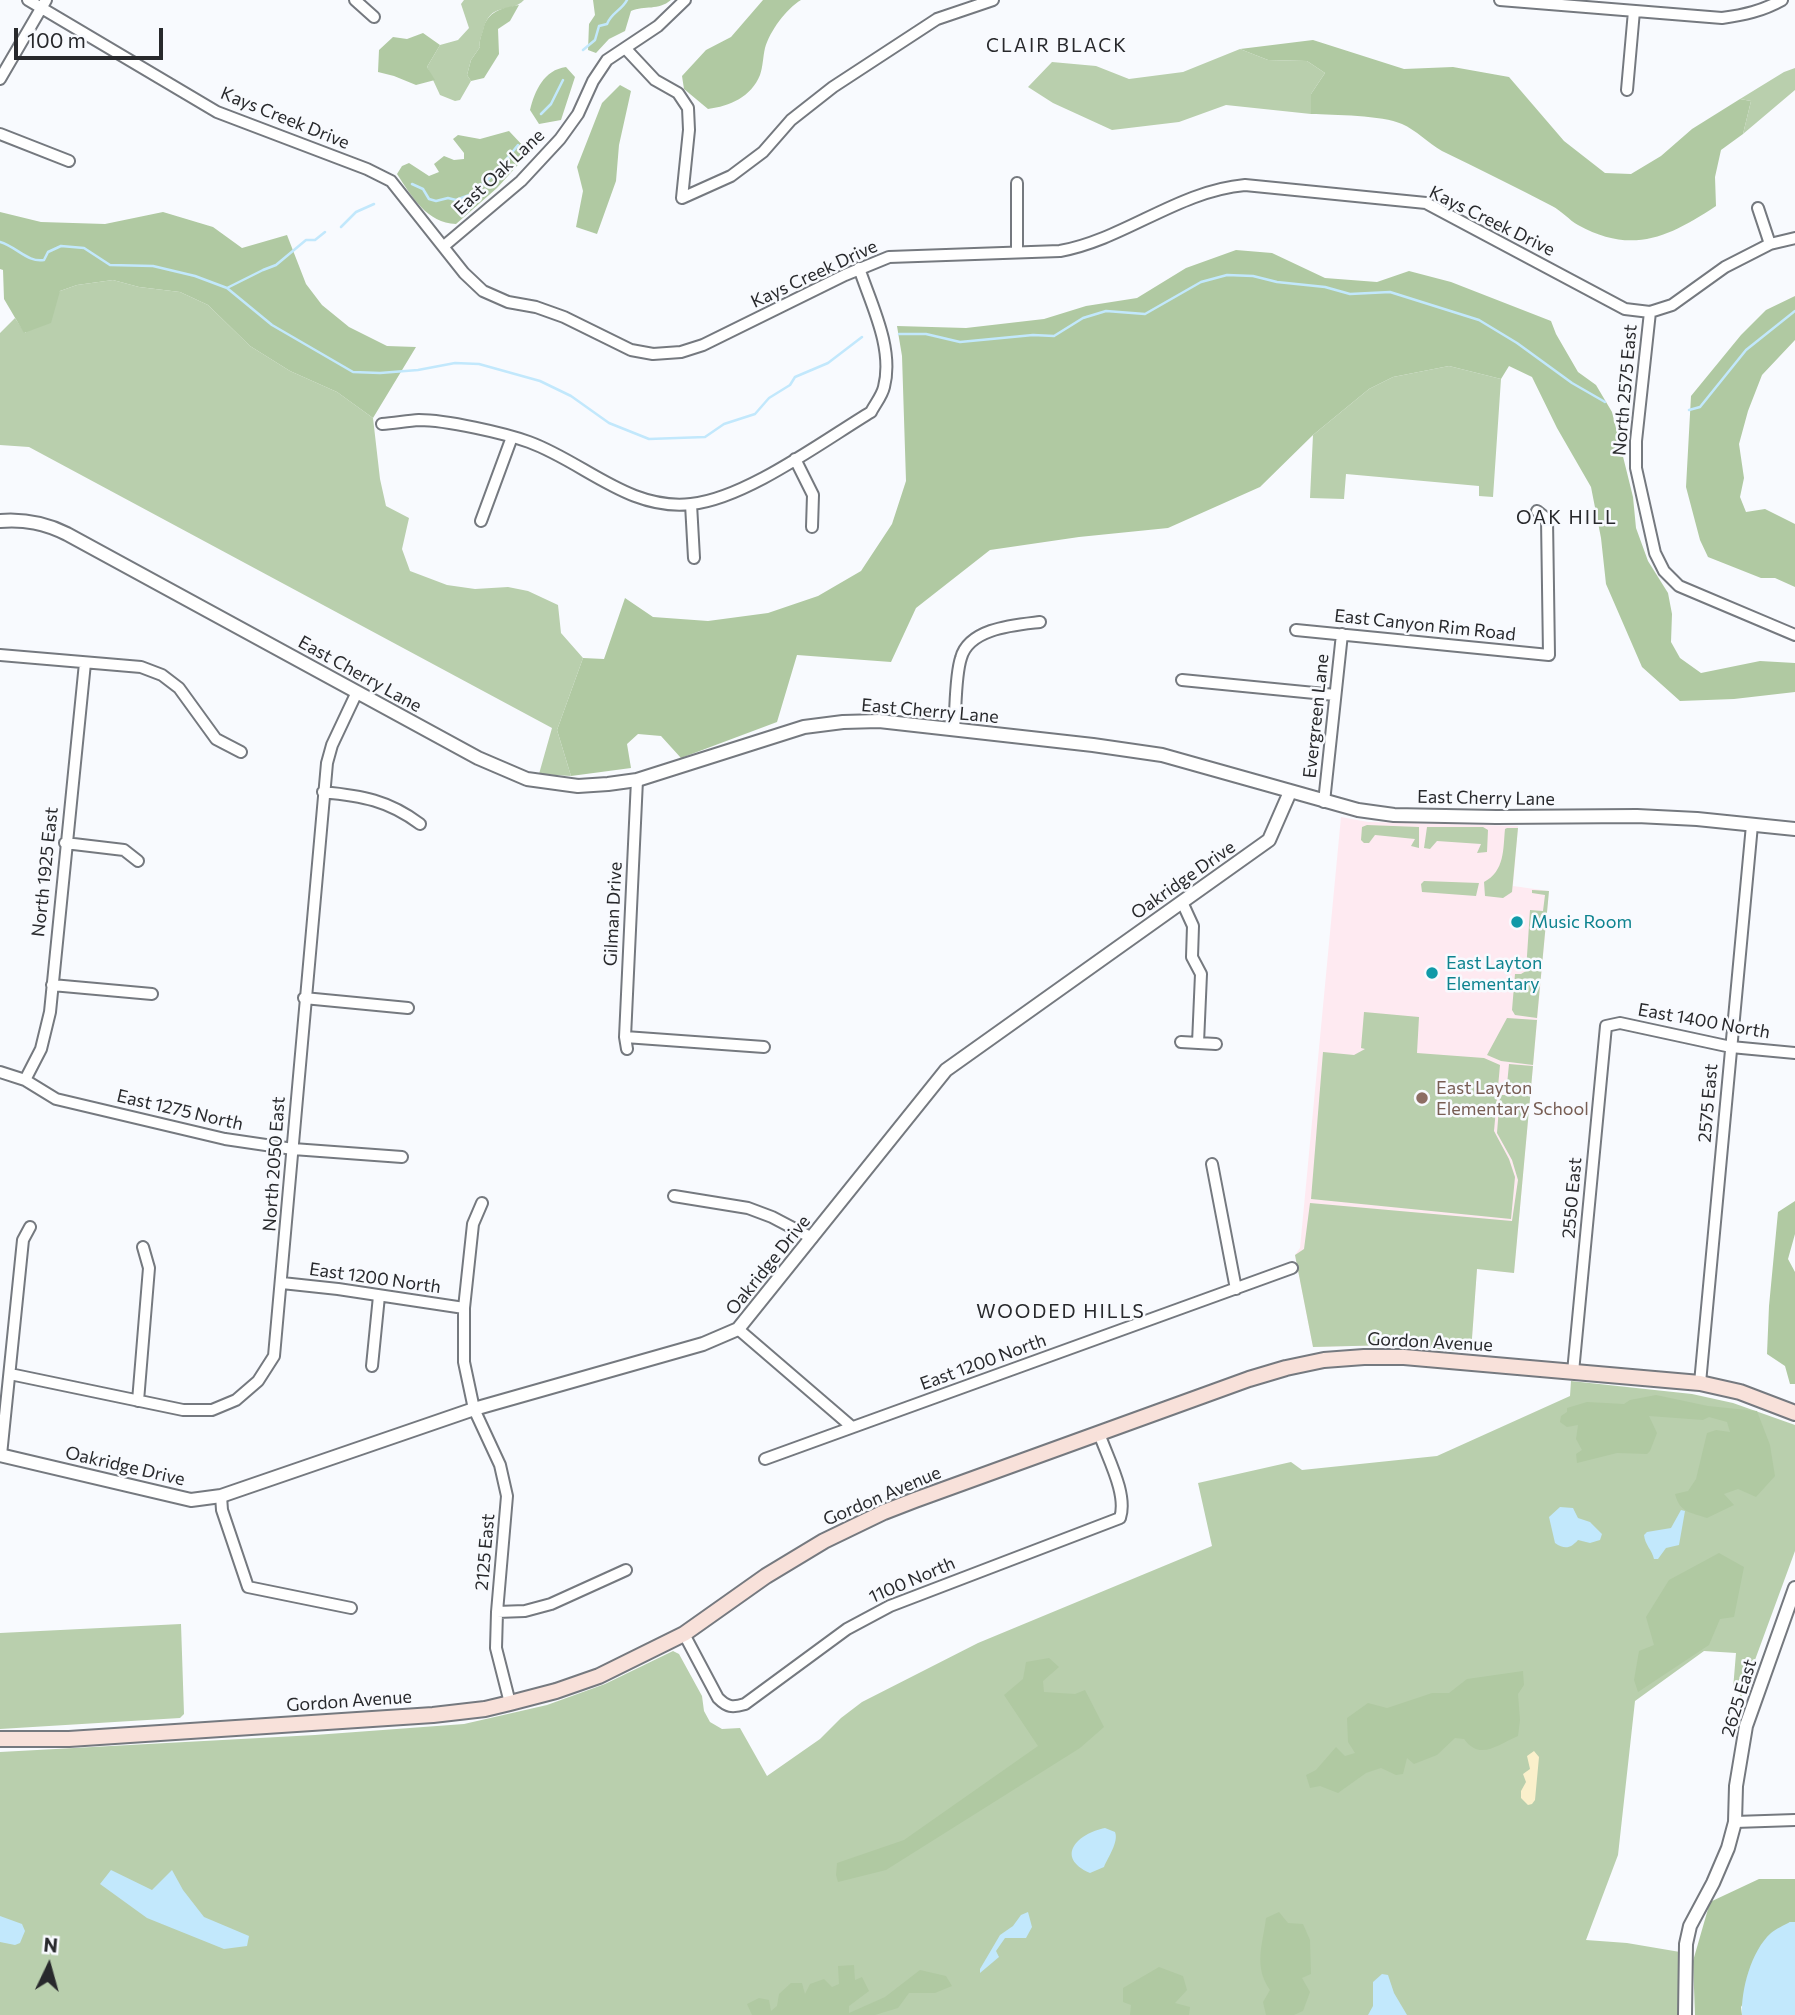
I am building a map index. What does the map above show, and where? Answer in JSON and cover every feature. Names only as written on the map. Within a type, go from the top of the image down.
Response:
[{"type":"main road","name":"Gordon Avenue","points":[[0,1739],[69,1740],[433,1715],[485,1709],[556,1691],[599,1676],[684,1634],[794,1558],[895,1508],[1250,1379],[1324,1360],[1404,1357],[1700,1383],[1740,1392],[1795,1413]]},
{"type":"street","name":"Kays Creek Drive","points":[[28,0],[43,3],[217,112],[368,169],[391,181],[464,273],[483,291],[508,302],[536,307],[564,317],[631,350],[653,354],[681,352],[703,345],[859,268],[890,257],[1060,251],[1082,247],[1200,194],[1222,187],[1245,186],[1426,203],[1625,309],[1650,312]]},
{"type":"street","points":[[355,0],[374,17]]},
{"type":"street","name":"East Oak Lane","points":[[444,246],[521,181],[561,139],[578,114],[593,81],[607,60],[657,26],[685,0]]},
{"type":"street","points":[[625,48],[655,80],[678,93],[688,108],[689,130],[682,198],[731,176],[763,152],[791,120],[833,87],[937,19],[993,0]]},
{"type":"street","points":[[1500,0],[1722,18],[1746,15],[1766,9],[1782,0]]},
{"type":"street","points":[[0,79],[43,3]]},
{"type":"street","points":[[1627,90],[1634,11]]},
{"type":"street","points":[[0,134],[69,161]]},
{"type":"street","points":[[1017,183],[1017,253]]},
{"type":"street","points":[[1758,208],[1770,244]]},
{"type":"street","points":[[1650,312],[1672,305],[1706,279],[1770,244],[1795,238]]},
{"type":"street","points":[[382,424],[422,420],[488,431],[531,443],[634,497],[660,504],[691,504],[731,495],[871,412],[884,389],[887,368],[884,345],[859,268]]},
{"type":"street","name":"North 2575 East","points":[[1650,312],[1636,440],[1636,468],[1655,553],[1664,571],[1679,586],[1795,635]]},
{"type":"street","points":[[481,521],[512,438]]},
{"type":"street","points":[[795,459],[813,495],[813,527]]},
{"type":"street","points":[[691,504],[694,558]]},
{"type":"street","name":"East Canyon Rim Road","points":[[1296,630],[1549,655],[1547,519],[1537,511]]},
{"type":"street","name":"East Cherry Lane","points":[[0,520],[49,525],[478,758],[527,779],[578,786],[637,780],[804,727],[879,721],[1162,755],[1324,802],[1394,815],[1637,816],[1697,819],[1795,830]]},
{"type":"street","points":[[954,729],[961,656],[976,638],[1003,626],[1040,622]]},
{"type":"street","name":"Evergreen Lane","points":[[1324,802],[1342,634]]},
{"type":"street","points":[[0,655],[141,667],[162,675],[179,688],[216,739],[241,752]]},
{"type":"street","name":"North 1925 East","points":[[25,1080],[41,1049],[50,1012],[85,663]]},
{"type":"street","points":[[1182,680],[1335,695]]},
{"type":"street","name":"North 2050 East","points":[[10,1374],[183,1410],[212,1410],[236,1399],[258,1381],[274,1356],[323,792],[332,745],[357,692]]},
{"type":"street","name":"Gilman Drive","points":[[627,1049],[625,1037],[637,780]]},
{"type":"street","points":[[323,792],[381,802],[402,810],[420,824]]},
{"type":"street","name":"Oakridge Drive","points":[[1,1455],[191,1500],[220,1496],[474,1409],[703,1344],[738,1329],[946,1070],[1269,840],[1290,792]]},
{"type":"street","name":"2575 East","points":[[1700,1383],[1752,825]]},
{"type":"street","points":[[65,843],[124,850],[138,861]]},
{"type":"street","points":[[1182,902],[1193,926],[1192,957],[1202,974],[1198,1043]]},
{"type":"street","points":[[52,985],[152,993]]},
{"type":"street","points":[[304,998],[408,1008]]},
{"type":"street","name":"East 1400 North","points":[[1606,1026],[1620,1023],[1731,1047],[1795,1053]]},
{"type":"street","name":"2550 East","points":[[1573,1372],[1606,1026]]},
{"type":"street","points":[[625,1037],[764,1047]]},
{"type":"street","points":[[1181,1042],[1216,1044]]},
{"type":"street","name":"East 1275 North","points":[[0,1072],[25,1080],[56,1099],[225,1139],[293,1149],[402,1157]]},
{"type":"street","points":[[1212,1164],[1236,1289]]},
{"type":"street","points":[[674,1196],[748,1208],[813,1238]]},
{"type":"street","name":"2125 East","points":[[482,1203],[473,1224],[464,1308],[464,1362],[474,1409],[500,1465],[507,1496],[496,1648],[510,1703]]},
{"type":"street","points":[[1,1455],[23,1240],[30,1227]]},
{"type":"street","points":[[138,1401],[149,1268],[143,1247]]},
{"type":"street","name":"East 1200 North","points":[[765,1460],[1292,1268]]},
{"type":"street","name":"East 1200 North","points":[[282,1283],[464,1308]]},
{"type":"street","points":[[372,1366],[379,1296]]},
{"type":"street","points":[[738,1329],[852,1427]]},
{"type":"street","name":"1100 North","points":[[684,1634],[718,1698],[726,1706],[745,1704],[847,1629],[890,1606],[1120,1518],[1124,1507],[1122,1496],[1099,1433]]},
{"type":"street","points":[[220,1496],[222,1510],[248,1587],[351,1608]]},
{"type":"street","points":[[497,1612],[525,1611],[551,1604],[626,1570]]},
{"type":"street","name":"2625 East","points":[[1685,2015],[1686,1944],[1690,1926],[1728,1848],[1735,1822],[1736,1786],[1746,1726],[1795,1588]]},
{"type":"street","points":[[1735,1822],[1795,1820]]},
{"type":"shaded area","name":"East Layton Elementary School","points":[[1341,817],[1368,822],[1518,826],[1513,886],[1549,891],[1514,1273],[1477,1269],[1471,1352],[1392,1345],[1313,1347],[1295,1255],[1300,1248]]},
{"type":"green space","points":[[464,0],[524,0],[490,15],[480,47],[471,60],[467,75],[471,81],[460,100],[455,101],[440,95],[427,67],[440,45],[458,40],[469,28],[461,4]]},
{"type":"green space","points":[[593,0],[671,0],[661,6],[631,11],[625,31],[609,39],[596,53],[588,50],[589,24],[595,15]]},
{"type":"green space","points":[[763,0],[801,0],[784,15],[771,35],[765,48],[760,75],[751,89],[732,103],[708,109],[684,89],[682,76],[706,50],[731,37]]},
{"type":"green space","points":[[519,5],[510,21],[498,29],[499,54],[484,78],[471,81],[467,75],[471,60],[480,47],[480,38],[488,18],[501,9]]},
{"type":"green space","points":[[423,33],[440,45],[427,67],[435,80],[416,85],[378,72],[379,50],[393,37],[407,39]]},
{"type":"green space","points":[[1313,40],[1404,69],[1453,67],[1509,77],[1564,141],[1605,173],[1631,174],[1661,156],[1692,129],[1740,99],[1751,101],[1743,134],[1721,150],[1715,177],[1716,206],[1666,234],[1633,240],[1616,239],[1578,225],[1556,208],[1442,151],[1402,124],[1370,117],[1311,114],[1311,94],[1325,73],[1307,61],[1268,60],[1240,49]]},
{"type":"green space","points":[[1240,49],[1268,60],[1307,61],[1325,73],[1311,94],[1311,114],[1226,105],[1179,122],[1112,130],[1053,103],[1028,87],[1052,62],[1096,66],[1129,79],[1183,72]]},
{"type":"green space","points":[[566,67],[575,77],[561,120],[539,124],[530,110],[538,88],[552,72]]},
{"type":"green space","points":[[1795,68],[1795,90],[1743,134],[1751,101],[1740,99]]},
{"type":"green space","points":[[620,85],[631,91],[619,145],[616,181],[597,234],[576,227],[583,191],[577,167],[602,103]]},
{"type":"green space","points":[[509,131],[525,148],[526,156],[497,188],[456,224],[446,223],[429,214],[415,200],[397,174],[402,166],[409,163],[429,176],[439,172],[434,164],[444,156],[454,160],[464,159],[464,153],[453,139],[458,135],[480,139]]},
{"type":"green space","points":[[0,212],[41,222],[105,224],[163,212],[213,227],[242,248],[287,235],[306,284],[322,305],[349,327],[387,346],[416,347],[373,418],[337,392],[290,371],[250,346],[208,305],[180,292],[139,287],[113,280],[77,285],[60,291],[51,323],[24,333],[4,299],[3,270],[0,269]]},
{"type":"green space","points":[[1236,250],[1272,253],[1325,278],[1377,282],[1409,271],[1451,282],[1551,321],[1578,372],[1596,385],[1612,412],[1633,497],[1636,528],[1648,561],[1668,593],[1672,614],[1671,642],[1680,658],[1701,673],[1760,661],[1795,663],[1795,692],[1734,699],[1680,701],[1642,667],[1606,584],[1591,487],[1532,377],[1509,366],[1501,379],[1449,366],[1393,377],[1369,389],[1313,435],[1260,487],[1168,528],[990,550],[916,608],[891,662],[797,655],[777,722],[681,758],[661,736],[638,734],[627,744],[631,768],[571,776],[557,730],[583,658],[604,659],[625,598],[653,617],[708,621],[768,613],[818,596],[861,571],[892,524],[906,481],[902,356],[897,326],[966,328],[1044,319],[1086,306],[1137,298],[1186,268]]},
{"type":"green space","points":[[113,280],[139,287],[180,292],[208,305],[250,346],[290,371],[337,392],[373,418],[386,506],[409,518],[402,549],[410,571],[447,585],[475,589],[508,587],[528,591],[558,605],[561,633],[583,658],[557,730],[571,776],[539,774],[552,728],[29,447],[0,445],[0,333],[15,318],[25,333],[60,291],[77,285]]},
{"type":"green space","points":[[1795,296],[1795,340],[1762,375],[1739,444],[1744,478],[1740,497],[1746,512],[1765,509],[1795,524],[1795,587],[1775,578],[1761,578],[1708,557],[1700,540],[1686,487],[1691,396],[1741,335],[1766,310]]},
{"type":"green space","points":[[1449,366],[1501,379],[1493,497],[1479,496],[1479,486],[1346,474],[1344,499],[1310,498],[1313,435],[1369,389],[1393,377]]},
{"type":"green space","points":[[1362,827],[1419,827],[1419,848],[1411,846],[1415,839],[1375,835],[1369,843],[1364,843],[1361,840]]},
{"type":"green space","points":[[1427,827],[1483,827],[1488,830],[1487,852],[1477,853],[1481,844],[1437,841],[1430,849],[1424,848]]},
{"type":"green space","points":[[1507,828],[1518,828],[1512,892],[1503,898],[1485,896],[1484,882],[1499,866]]},
{"type":"green space","points":[[1424,881],[1479,883],[1476,896],[1422,892],[1421,884]]},
{"type":"green space","points":[[1532,890],[1549,891],[1537,1018],[1515,1015],[1512,1010],[1515,974],[1526,971],[1530,910],[1543,911],[1545,895],[1532,893]]},
{"type":"green space","points":[[1364,1012],[1419,1017],[1417,1053],[1484,1058],[1500,1065],[1494,1131],[1515,1177],[1511,1219],[1311,1199],[1323,1052],[1354,1055],[1365,1049],[1361,1048]]},
{"type":"green space","points":[[1507,1018],[1537,1020],[1533,1065],[1501,1061],[1487,1055]]},
{"type":"green space","points":[[1509,1064],[1533,1066],[1514,1273],[1477,1269],[1471,1352],[1392,1345],[1313,1347],[1295,1255],[1304,1249],[1310,1203],[1512,1221],[1518,1180],[1512,1160],[1497,1133],[1500,1095],[1506,1095]]},
{"type":"green space","points":[[1795,1201],[1795,1234],[1788,1259],[1795,1272],[1795,1384],[1790,1384],[1785,1366],[1767,1354],[1778,1212]]},
{"type":"green space","points":[[1571,1381],[1692,1394],[1733,1403],[1795,1425],[1795,1551],[1741,1698],[1738,1690],[1733,1689],[1736,1653],[1704,1651],[1635,1701],[1618,1855],[1586,1940],[1627,1943],[1680,1952],[1679,2015],[0,2015],[0,1752],[464,1724],[547,1705],[605,1684],[673,1651],[679,1654],[702,1696],[704,1711],[710,1722],[722,1729],[740,1728],[767,1776],[820,1739],[862,1702],[978,1643],[1212,1546],[1198,1483],[1291,1462],[1302,1470],[1437,1456],[1570,1396]]},
{"type":"green space","points":[[1656,1395],[1708,1406],[1757,1411],[1770,1445],[1775,1476],[1756,1497],[1738,1489],[1724,1494],[1734,1505],[1707,1518],[1683,1508],[1675,1494],[1688,1491],[1696,1479],[1707,1433],[1716,1430],[1730,1432],[1727,1422],[1709,1417],[1703,1420],[1649,1416],[1657,1433],[1647,1454],[1617,1453],[1577,1463],[1576,1454],[1582,1450],[1576,1439],[1578,1425],[1567,1427],[1560,1422],[1567,1408],[1587,1402],[1624,1404],[1630,1400]]},
{"type":"green space","points":[[1719,1553],[1744,1567],[1734,1617],[1720,1619],[1709,1645],[1638,1692],[1634,1680],[1639,1651],[1654,1645],[1646,1617],[1669,1580]]},
{"type":"green space","points":[[181,1624],[184,1714],[180,1718],[0,1729],[0,1633]]},
{"type":"green space","points":[[1049,1658],[1059,1667],[1043,1681],[1044,1692],[1075,1694],[1085,1690],[1104,1727],[1080,1748],[886,1870],[838,1882],[837,1863],[904,1840],[1038,1746],[1004,1695],[1023,1679],[1026,1662]]},
{"type":"green space","points":[[1523,1671],[1524,1685],[1518,1694],[1518,1736],[1483,1750],[1470,1746],[1464,1739],[1455,1738],[1437,1755],[1414,1764],[1407,1758],[1403,1774],[1396,1775],[1381,1768],[1366,1773],[1338,1793],[1320,1786],[1310,1788],[1306,1775],[1316,1770],[1336,1747],[1345,1756],[1355,1753],[1348,1742],[1347,1718],[1368,1703],[1387,1708],[1432,1693],[1449,1693],[1467,1679]]},
{"type":"green space","points":[[1759,1879],[1795,1879],[1795,1922],[1790,1922],[1741,2007],[1742,2015],[1695,2015],[1693,1961],[1710,1902]]},
{"type":"green space","points":[[1279,1912],[1288,1923],[1303,1924],[1310,1940],[1311,1974],[1302,1978],[1310,1992],[1303,2011],[1294,2015],[1266,2015],[1263,2002],[1270,1990],[1260,1964],[1261,1946],[1266,1918]]},
{"type":"green space","points":[[854,1965],[855,1980],[862,1977],[869,1991],[849,2006],[849,2013],[885,1997],[920,1970],[946,1976],[952,1986],[935,1993],[909,1993],[898,2008],[875,2015],[752,2015],[747,2004],[759,1998],[769,2000],[771,2011],[777,2006],[779,1994],[791,1983],[802,1983],[805,1994],[810,1984],[824,1979],[832,1987],[839,1984],[838,1966]]},
{"type":"green space","points":[[1159,1967],[1183,1976],[1187,1990],[1175,2003],[1190,2007],[1189,2015],[1130,2015],[1131,2005],[1123,2002],[1123,1988]]},
{"type":"sand","points":[[1534,1751],[1539,1757],[1535,1800],[1528,1805],[1521,1798],[1521,1791],[1526,1782],[1523,1774],[1530,1769],[1527,1756]]},
{"type":"water","points":[[1560,1507],[1573,1508],[1578,1518],[1590,1522],[1602,1534],[1600,1540],[1590,1543],[1578,1540],[1568,1547],[1555,1543],[1549,1517]]},
{"type":"water","points":[[1681,1510],[1685,1511],[1679,1545],[1666,1548],[1658,1559],[1654,1559],[1644,1535],[1647,1532],[1671,1528]]},
{"type":"water","points":[[1105,1828],[1115,1832],[1114,1845],[1104,1867],[1090,1873],[1073,1860],[1074,1846],[1086,1835]]},
{"type":"water","points":[[111,1870],[152,1890],[172,1870],[183,1890],[204,1917],[249,1936],[247,1946],[224,1949],[147,1918],[100,1884]]},
{"type":"water","points":[[1028,1912],[1032,1927],[1026,1938],[1005,1938],[996,1951],[999,1957],[980,1973],[1000,1935],[1013,1926],[1021,1915]]},
{"type":"water","points":[[0,1916],[22,1924],[25,1931],[20,1943],[15,1945],[0,1942]]},
{"type":"water","points":[[1795,1922],[1795,2015],[1742,2015],[1745,1983],[1758,1950],[1771,1933]]},
{"type":"water","points":[[1382,1974],[1388,1975],[1394,1993],[1407,2015],[1368,2015],[1373,2006],[1373,1982]]},
{"type":"waterway","points":[[583,50],[595,40],[599,26],[607,24],[627,0]]},
{"type":"waterway","points":[[541,114],[551,104],[563,80]]},
{"type":"waterway","points":[[412,184],[423,189],[429,199],[456,200],[472,194],[497,171],[518,145]]},
{"type":"waterway","points":[[341,227],[356,212],[374,204]]},
{"type":"waterway","points":[[227,288],[276,265],[306,240],[315,240],[325,232]]},
{"type":"waterway","points":[[0,242],[38,260],[44,260],[48,252],[61,246],[84,248],[110,265],[153,266],[195,276],[227,288],[272,325],[353,372],[380,373],[455,363],[479,364],[540,381],[571,396],[609,423],[649,439],[705,437],[724,424],[755,414],[769,398],[790,385],[795,377],[828,363],[862,337]]},
{"type":"waterway","points":[[899,334],[926,334],[960,342],[1033,335],[1054,336],[1083,318],[1106,311],[1145,314],[1201,282],[1227,275],[1253,276],[1277,282],[1325,287],[1350,294],[1390,292],[1479,320],[1605,402]]},
{"type":"waterway","points":[[1689,410],[1700,407],[1746,350],[1795,311]]},
{"type":"place","name":"Music Room","points":[[1517,922]]},
{"type":"place","name":"East Layton Elementary","points":[[1432,973]]},
{"type":"place","name":"East Layton Elementary School","points":[[1422,1098]]},
{"type":"district","name":"CLAIR BLACK","points":[[1057,46]]},
{"type":"district","name":"OAK HILL","points":[[1567,518]]},
{"type":"district","name":"WOODED HILLS","points":[[1061,1312]]}]
